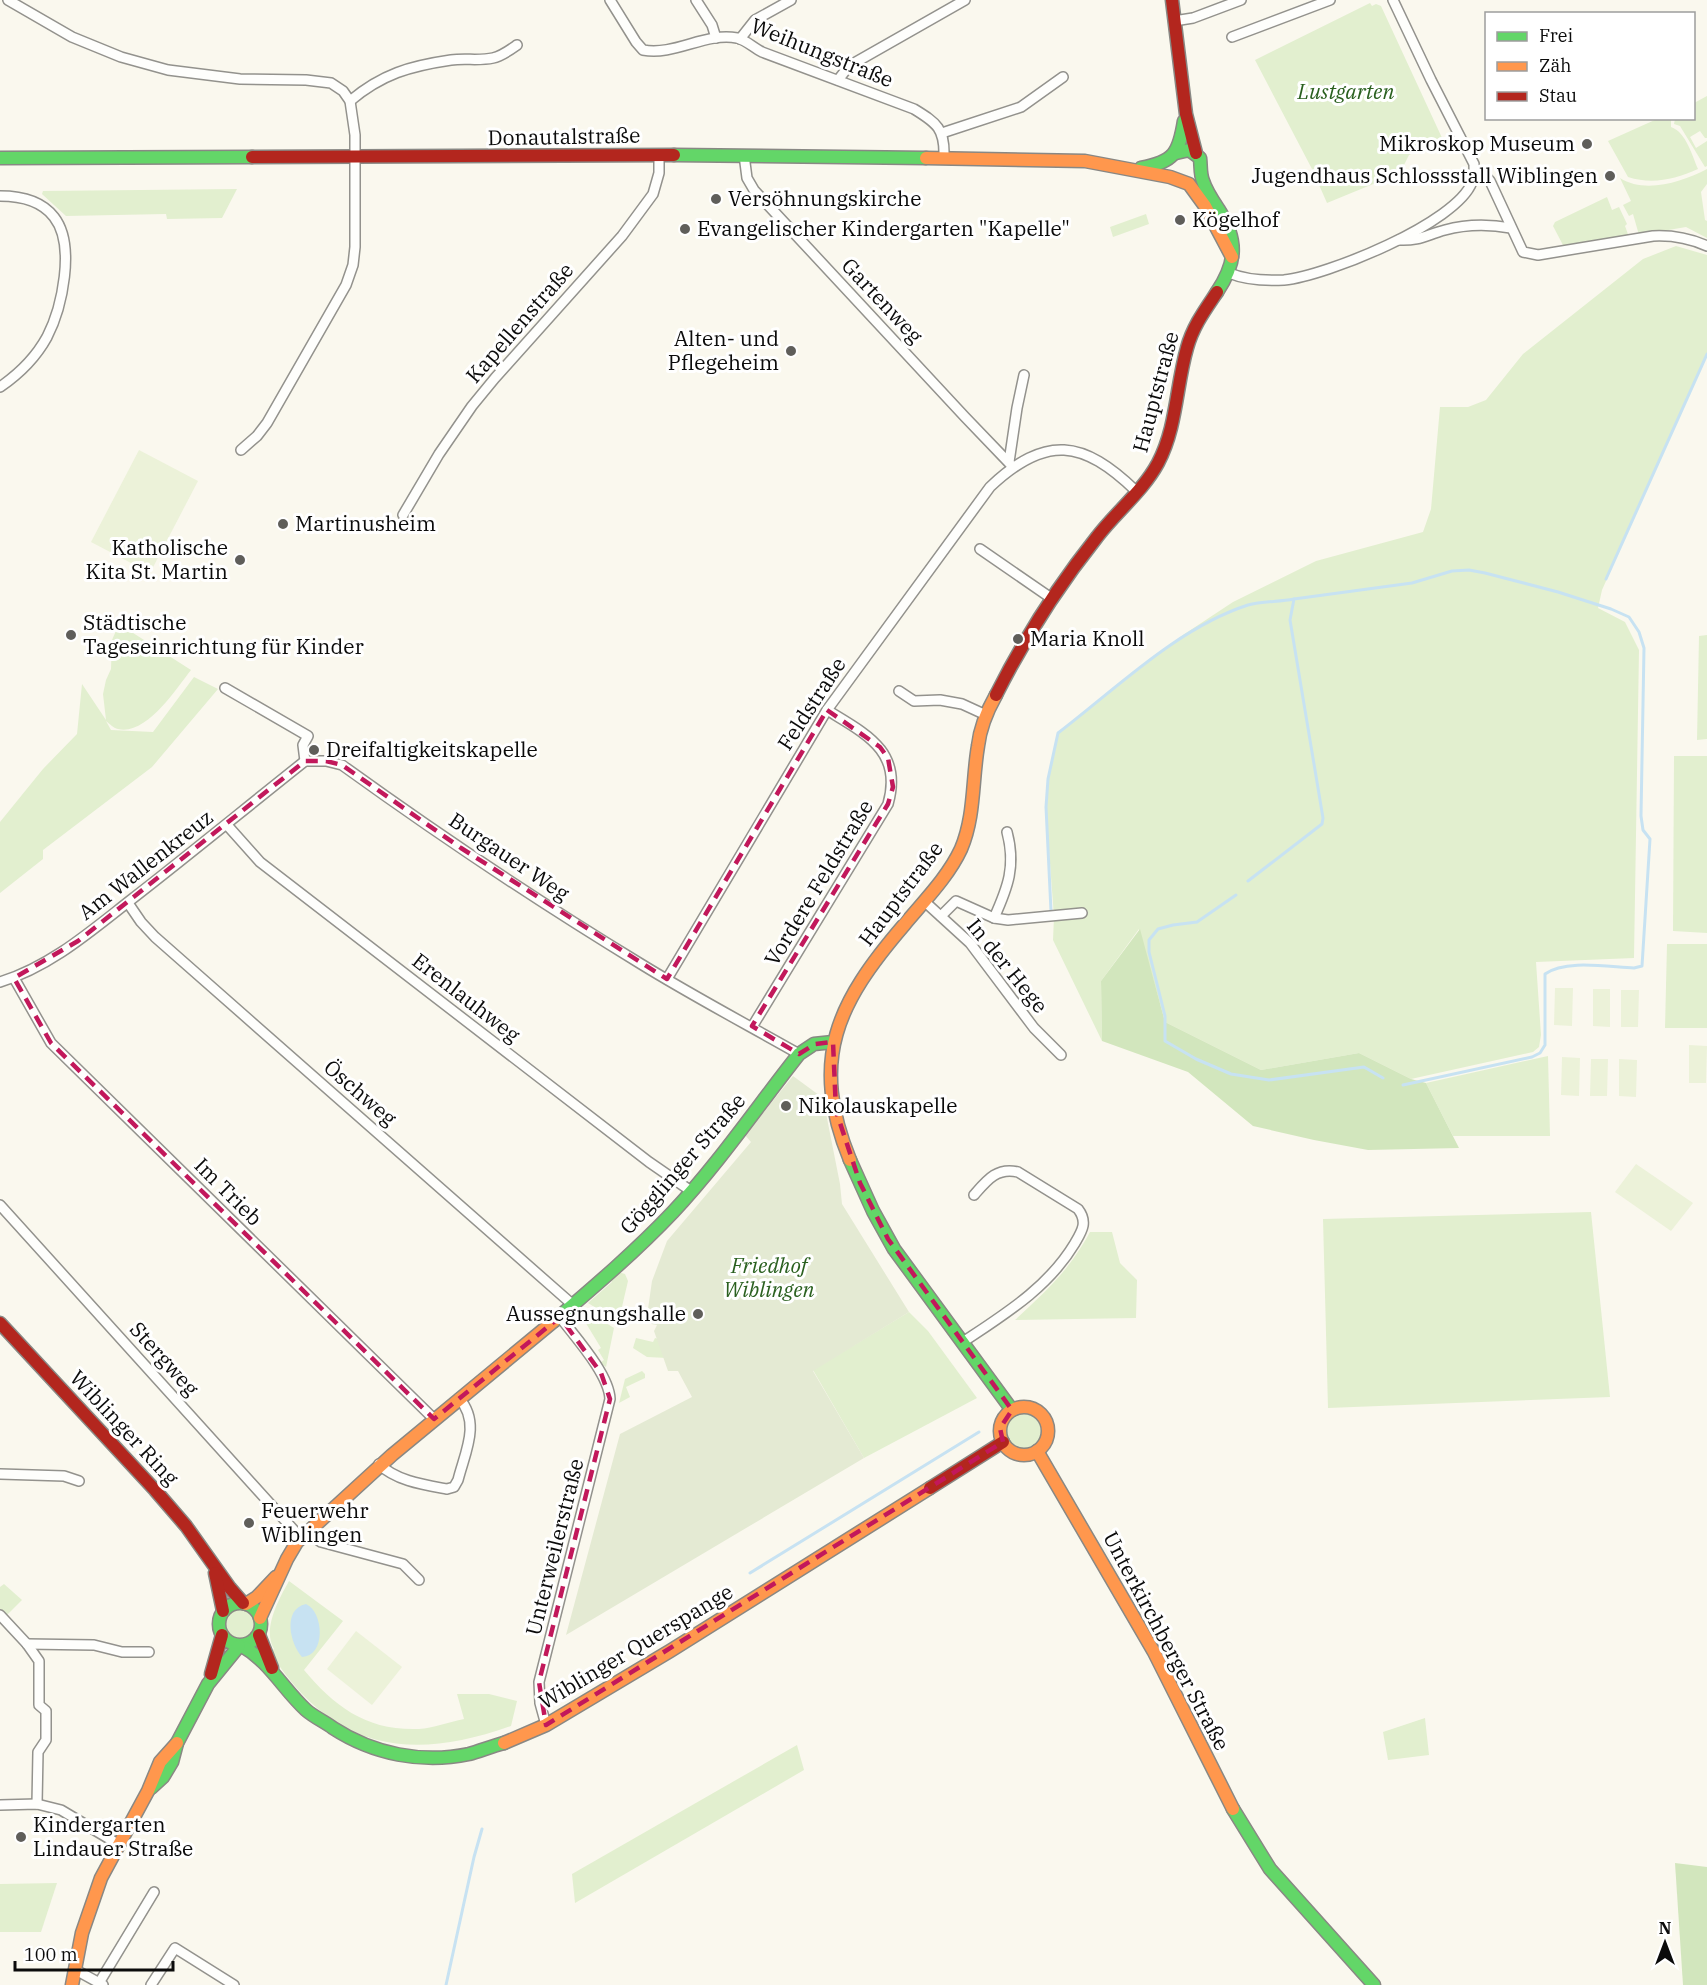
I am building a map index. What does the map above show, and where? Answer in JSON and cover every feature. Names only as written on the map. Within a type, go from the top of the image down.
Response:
[{"type":"main road","points":[[1172,0],[1186,114],[1196,153],[1201,160],[1203,180],[1230,232],[1233,245],[1229,273]]},
{"type":"main road","points":[[1186,114],[1181,143],[1173,156],[1170,170],[1180,181],[1191,185],[1198,194],[1232,257]]},
{"type":"main road","points":[[1128,169],[1154,166],[1186,150],[1196,153]]},
{"type":"main road","name":"Donautalstraße","points":[[0,158],[355,156],[476,158],[744,155],[944,157],[1076,160],[1180,181]]},
{"type":"main road","points":[[1180,181],[1195,180],[1202,171]]},
{"type":"main road","name":"Hauptstraße","points":[[832,1048],[842,1015],[860,982],[954,861],[968,831],[973,804],[978,741],[986,715],[1051,598],[1102,530],[1152,473],[1163,452],[1170,429],[1186,347],[1193,328],[1229,273]]},
{"type":"main road","points":[[799,1054],[815,1044],[832,1048],[831,1077],[836,1111],[851,1161],[869,1203],[888,1239],[1012,1410]]},
{"type":"main road","name":"Gögglinger Straße","points":[[260,1618],[290,1553],[304,1535],[379,1464],[560,1317],[648,1237],[739,1134],[799,1054]]},
{"type":"main road","name":"Wiblinger Ring","points":[[0,1323],[155,1490],[186,1526],[244,1604]]},
{"type":"main road","points":[[1018,1407],[1033,1408],[1044,1418],[1048,1431],[1047,1439],[1037,1451],[1030,1454],[1014,1453],[1003,1442],[1000,1428],[1006,1415],[1012,1410],[1018,1407]]},
{"type":"main road","name":"Wiblinger Querspange","points":[[240,1646],[251,1651],[301,1705],[347,1737],[393,1755],[425,1758],[468,1754],[518,1738],[546,1725],[680,1645],[1003,1442]]},
{"type":"main road","name":"Unterkirchberger Straße","points":[[1037,1451],[1134,1614],[1233,1811],[1258,1852],[1270,1869],[1374,1985]]},
{"type":"main road","name":"Wiblinger Ring","points":[[212,1563],[223,1611]]},
{"type":"main road","name":"Gögglinger Straße","points":[[244,1604],[257,1597],[279,1574]]},
{"type":"main road","points":[[72,1985],[79,1945],[91,1905],[118,1844],[148,1791],[169,1768],[177,1743],[208,1684],[222,1635],[219,1621],[223,1611],[232,1605],[244,1604],[255,1609],[260,1618],[259,1635],[252,1642],[240,1646],[208,1684]]},
{"type":"main road","points":[[222,1635],[229,1642],[240,1646]]},
{"type":"main road","name":"Wiblinger Querspange","points":[[259,1635],[275,1675]]},
{"type":"street","points":[[8,0],[72,38],[121,57],[168,70],[199,75],[331,83],[343,91],[350,101],[354,117],[356,247],[350,276],[267,423],[242,450]]},
{"type":"street","name":"Weihungstraße","points":[[610,0],[644,51],[667,50],[716,38],[740,39],[762,52],[914,109],[935,124],[942,133]]},
{"type":"street","points":[[696,0],[712,25],[716,38]]},
{"type":"street","points":[[740,39],[755,20],[773,4],[791,0]]},
{"type":"street","points":[[838,80],[849,66],[965,0]]},
{"type":"street","points":[[1174,21],[1193,18],[1241,0]]},
{"type":"street","points":[[1232,37],[1330,0]]},
{"type":"street","points":[[1229,273],[1254,280],[1283,280],[1344,264],[1399,240],[1443,213],[1464,195],[1472,183],[1475,172],[1467,148],[1431,80],[1394,0]]},
{"type":"street","points":[[350,101],[369,85],[394,72],[424,64],[493,58],[517,45]]},
{"type":"street","points":[[944,157],[942,133],[1022,107],[1063,76]]},
{"type":"street","name":"Gartenweg","points":[[744,155],[747,178],[753,189],[1011,465]]},
{"type":"street","name":"Kapellenstraße","points":[[403,515],[434,462],[472,406],[502,369],[622,236],[653,194],[659,173],[659,156]]},
{"type":"street","points":[[1475,172],[1482,172],[1490,181],[1523,252],[1530,255],[1671,235],[1687,238],[1707,246]]},
{"type":"street","points":[[0,195],[29,200],[45,208],[54,216],[63,240],[65,272],[60,301],[47,337],[22,369],[0,387]]},
{"type":"street","points":[[1399,240],[1417,241],[1432,234],[1466,226],[1485,225],[1511,228]]},
{"type":"street","points":[[1011,465],[1017,408],[1024,375]]},
{"type":"street","name":"Feldstraße","points":[[667,980],[827,710],[981,498],[1011,465],[1052,451],[1080,453],[1101,462],[1137,491]]},
{"type":"street","points":[[980,549],[1051,598]]},
{"type":"street","points":[[225,688],[308,736],[303,745],[304,761]]},
{"type":"street","points":[[899,691],[915,701],[940,700],[962,704],[986,715]]},
{"type":"street","name":"Vordere Feldstraße","points":[[752,1027],[888,804],[893,787],[888,758],[880,747],[861,730],[827,710]]},
{"type":"street","name":"Am Wallenkreuz","points":[[0,982],[14,978],[49,960],[78,941],[227,825],[304,761]]},
{"type":"street","name":"Burgauer Weg","points":[[304,761],[326,761],[342,765],[461,848],[597,937],[717,1009],[799,1054]]},
{"type":"street","name":"Erenlauhweg","points":[[227,825],[260,862],[647,1160],[691,1191]]},
{"type":"street","points":[[994,918],[1007,889],[1011,869],[1012,849],[1007,831]]},
{"type":"street","name":"In der Hege","points":[[924,901],[970,943],[1034,1028],[1060,1055]]},
{"type":"street","points":[[941,916],[956,901],[994,918],[1024,920],[1082,913]]},
{"type":"street","name":"Öschweg","points":[[128,903],[155,937],[573,1305]]},
{"type":"street","name":"Im Trieb","points":[[14,978],[51,1043],[434,1419]]},
{"type":"street","points":[[963,1342],[1043,1284],[1067,1257],[1084,1226],[1084,1219],[1078,1209],[1017,1172],[1008,1170],[994,1174],[975,1195]]},
{"type":"street","name":"Stergweg","points":[[0,1205],[304,1535]]},
{"type":"street","name":"Unterweilerstraße","points":[[546,1725],[540,1703],[539,1682],[609,1403],[609,1390],[604,1378],[560,1317]]},
{"type":"street","points":[[379,1464],[397,1477],[447,1489],[454,1486],[458,1480],[471,1426],[468,1410],[459,1398]]},
{"type":"street","points":[[0,1474],[64,1476],[79,1481]]},
{"type":"street","points":[[304,1535],[321,1542],[403,1564],[419,1580]]},
{"type":"street","points":[[0,1614],[39,1661],[39,1705],[46,1712],[46,1740],[38,1752],[37,1804]]},
{"type":"street","points":[[27,1644],[94,1645],[122,1652],[149,1652]]},
{"type":"street","points":[[0,1805],[37,1804],[61,1810],[118,1844]]},
{"type":"street","points":[[74,1969],[101,1984],[154,1892]]},
{"type":"street","points":[[151,1985],[175,1948],[234,1985]]},
{"type":"highlighted area","points":[[827,710],[880,747],[888,758],[893,787],[888,804],[752,1026],[799,1054],[815,1044],[833,1042],[836,1111],[860,1183],[888,1239],[1012,1410],[1000,1428],[1003,1442],[546,1725],[539,1682],[610,1399],[601,1373],[560,1317],[434,1419],[51,1043],[14,978],[78,941],[305,761],[326,761],[342,765],[461,848],[667,979]]},
{"type":"green space","name":"Lustgarten","points":[[1370,3],[1372,6],[1376,4],[1381,6],[1443,140],[1409,155],[1400,173],[1327,203],[1312,169],[1255,60]]},
{"type":"green space","points":[[1707,96],[1707,138],[1700,131],[1690,137],[1696,148],[1707,141],[1707,166],[1705,167],[1680,126],[1674,124],[1675,120],[1695,120],[1695,102]]},
{"type":"green space","points":[[1655,120],[1671,120],[1671,127],[1685,139],[1698,169],[1664,180],[1646,181],[1628,177],[1608,141]]},
{"type":"green space","points":[[1707,169],[1707,184],[1701,192],[1707,221],[1707,238],[1686,227],[1639,235],[1633,214],[1629,216],[1623,205],[1631,201],[1620,178],[1630,183],[1652,186],[1675,182]]},
{"type":"green space","points":[[237,189],[222,218],[167,219],[166,214],[66,216],[42,194],[43,191]]},
{"type":"green space","points":[[1607,197],[1612,210],[1619,207],[1627,224],[1625,226],[1629,237],[1564,247],[1553,226],[1555,222]]},
{"type":"green space","points":[[1146,214],[1149,224],[1113,237],[1110,227]]},
{"type":"green space","points":[[1676,246],[1707,255],[1707,354],[1602,590],[1598,608],[1625,622],[1639,650],[1634,958],[1536,962],[1541,1035],[1539,1047],[1533,1052],[1411,1079],[1359,1053],[1261,1070],[1165,1022],[1139,929],[1101,981],[1102,1041],[1053,940],[1054,917],[1046,810],[1048,779],[1058,733],[1183,635],[1233,602],[1316,561],[1423,532],[1431,509],[1440,407],[1468,407],[1486,400],[1523,354],[1643,259]]},
{"type":"green space","points":[[139,450],[198,481],[150,573],[91,542]]},
{"type":"green space","points":[[119,624],[191,670],[169,699],[149,718],[129,729],[113,727],[106,721],[111,730],[153,732],[194,677],[218,689],[152,767],[43,850],[43,859],[0,893],[0,822],[43,769],[77,734],[82,684],[106,720],[103,694],[111,669],[112,640]]},
{"type":"green space","points":[[1707,635],[1707,739],[1697,740],[1699,636]]},
{"type":"green space","points":[[1674,756],[1707,756],[1707,933],[1673,931]]},
{"type":"green space","points":[[1140,929],[1165,1022],[1261,1070],[1359,1053],[1411,1079],[1426,1083],[1459,1148],[1368,1150],[1253,1126],[1188,1072],[1102,1041],[1101,981]]},
{"type":"green space","points":[[1667,944],[1707,944],[1707,1028],[1665,1028]]},
{"type":"green space","points":[[1555,988],[1573,988],[1572,1026],[1554,1025]]},
{"type":"green space","points":[[1593,989],[1610,989],[1610,1027],[1593,1026]]},
{"type":"green space","points":[[1621,990],[1639,990],[1638,1027],[1621,1027]]},
{"type":"green space","points":[[1689,1045],[1707,1046],[1706,1083],[1689,1083]]},
{"type":"green space","points":[[1548,1056],[1550,1136],[1453,1136],[1426,1083]]},
{"type":"green space","points":[[1562,1057],[1580,1058],[1579,1096],[1561,1095]]},
{"type":"green space","points":[[1591,1059],[1608,1059],[1607,1096],[1590,1096]]},
{"type":"green space","points":[[1619,1059],[1637,1060],[1636,1097],[1619,1096]]},
{"type":"green space","name":"Friedhof Wiblingen","points":[[793,1076],[823,1098],[842,1204],[909,1312],[813,1371],[864,1458],[566,1635],[620,1434],[692,1397],[678,1371],[668,1371],[654,1331],[657,1325],[646,1323],[652,1281],[667,1241],[751,1142],[745,1135]]},
{"type":"green space","points":[[1636,1164],[1693,1203],[1671,1231],[1615,1192]]},
{"type":"green space","points":[[1591,1212],[1610,1397],[1328,1408],[1323,1219]]},
{"type":"green space","points":[[1090,1232],[1112,1232],[1120,1263],[1137,1280],[1136,1318],[1015,1320],[1065,1270]]},
{"type":"green space","points":[[618,1272],[625,1274],[628,1281],[618,1324],[595,1311],[596,1308],[588,1303],[612,1282],[610,1279]]},
{"type":"green space","points":[[582,1308],[614,1328],[606,1367],[600,1363],[604,1360],[598,1350],[601,1348],[584,1320],[577,1324],[573,1316]]},
{"type":"green space","points":[[909,1312],[928,1331],[977,1398],[864,1458],[813,1370]]},
{"type":"green space","points":[[636,1338],[653,1342],[655,1338],[669,1342],[667,1358],[647,1357],[633,1348]]},
{"type":"green space","points":[[642,1371],[645,1378],[626,1387],[630,1397],[619,1403],[625,1379]]},
{"type":"green space","points":[[1024,1407],[1041,1414],[1048,1431],[1041,1448],[1024,1455],[1007,1448],[1000,1431],[1007,1414]]},
{"type":"green space","points":[[289,1581],[343,1621],[304,1670],[340,1705],[368,1721],[383,1726],[419,1729],[464,1719],[457,1694],[489,1694],[517,1701],[511,1726],[474,1737],[438,1744],[406,1744],[375,1739],[346,1728],[319,1710],[294,1685],[270,1652],[274,1649],[270,1632],[273,1614]]},
{"type":"green space","points":[[4,1584],[22,1600],[6,1616],[0,1609],[0,1587]]},
{"type":"green space","points":[[240,1608],[251,1613],[256,1624],[251,1635],[240,1640],[229,1635],[224,1624],[229,1613]]},
{"type":"green space","points":[[356,1631],[402,1667],[372,1705],[327,1669]]},
{"type":"green space","points":[[1425,1718],[1429,1755],[1388,1760],[1383,1732]]},
{"type":"green space","points":[[797,1745],[804,1770],[575,1903],[572,1874]]},
{"type":"green space","points":[[1675,1863],[1707,1867],[1707,1985],[1683,1985]]},
{"type":"green space","points":[[57,1883],[41,1932],[0,1932],[0,1884]]},
{"type":"water","points":[[306,1604],[316,1616],[320,1633],[315,1649],[310,1655],[302,1657],[294,1644],[290,1628],[291,1620],[298,1607]]},
{"type":"waterway","points":[[1606,579],[1707,354]]},
{"type":"waterway","points":[[1248,881],[1322,824],[1323,818],[1290,620],[1294,599],[1412,583],[1452,571],[1469,570],[1558,592],[1629,617],[1639,632],[1644,648],[1641,816],[1643,830],[1650,839],[1642,966],[1634,968],[1575,965],[1554,969],[1545,974],[1545,1045],[1540,1053],[1532,1057],[1403,1085]]},
{"type":"waterway","points":[[1051,911],[1046,807],[1048,779],[1058,733],[1148,661],[1197,628],[1248,605],[1294,599]]},
{"type":"waterway","points":[[1236,895],[1197,922],[1158,929],[1149,940],[1149,952],[1165,1016],[1165,1041],[1196,1059],[1231,1074],[1269,1080],[1364,1067],[1383,1078]]},
{"type":"waterway","points":[[750,1573],[979,1432]]},
{"type":"waterway","points":[[446,1985],[482,1829]]},
{"type":"traffic: fast","points":[[1141,168],[1161,163],[1173,154],[1180,141],[1184,121]]},
{"type":"traffic: fast","points":[[1176,153],[1189,150],[1200,158],[1204,185],[1230,231],[1233,251],[1231,261],[1224,281],[1217,292]]},
{"type":"traffic: fast","points":[[674,155],[926,158]]},
{"type":"traffic: fast","points":[[0,158],[252,157]]},
{"type":"traffic: fast","points":[[554,1321],[630,1254],[673,1212],[722,1154],[799,1054],[814,1044],[833,1042]]},
{"type":"traffic: fast","points":[[850,1160],[873,1211],[894,1249],[1012,1410]]},
{"type":"traffic: fast","points":[[240,1603],[248,1604],[255,1609],[260,1616],[261,1624],[260,1632],[255,1639],[248,1644],[240,1645],[232,1644],[225,1639],[220,1632],[219,1624],[220,1616],[225,1609],[232,1604],[240,1603]]},
{"type":"traffic: fast","points":[[151,1788],[163,1777],[172,1762],[177,1743],[208,1684],[239,1646]]},
{"type":"traffic: fast","points":[[242,1646],[252,1652],[309,1713],[348,1737],[381,1750],[434,1758],[469,1754],[504,1743]]},
{"type":"traffic: fast","points":[[1233,1809],[1270,1869],[1374,1985]]},
{"type":"traffic: slow","points":[[926,158],[1085,161],[1170,177],[1189,184],[1205,206],[1232,257]]},
{"type":"traffic: slow","points":[[850,1160],[838,1124],[832,1092],[831,1062],[836,1034],[847,1007],[862,980],[881,953],[943,879],[961,849],[969,824],[980,733],[996,695]]},
{"type":"traffic: slow","points":[[260,1618],[297,1542],[392,1455],[554,1321]]},
{"type":"traffic: slow","points":[[1024,1407],[1041,1414],[1048,1431],[1041,1448],[1024,1455],[1007,1448],[1000,1431],[1007,1414],[1024,1407]]},
{"type":"traffic: slow","points":[[1037,1451],[1154,1652],[1233,1809]]},
{"type":"traffic: slow","points":[[504,1743],[546,1725],[670,1651],[930,1488]]},
{"type":"traffic: slow","points":[[246,1604],[257,1597],[276,1577]]},
{"type":"traffic: slow","points":[[72,1985],[82,1933],[101,1878],[148,1791],[160,1762],[177,1743]]},
{"type":"traffic: jam","points":[[1172,0],[1186,114],[1196,153]]},
{"type":"traffic: jam","points":[[252,157],[674,155]]},
{"type":"traffic: jam","points":[[996,695],[1042,613],[1069,574],[1104,528],[1145,483],[1158,463],[1173,421],[1183,362],[1190,340],[1200,318],[1217,292]]},
{"type":"traffic: jam","points":[[0,1323],[155,1490],[186,1526],[243,1603]]},
{"type":"traffic: jam","points":[[930,1488],[1003,1442]]},
{"type":"traffic: jam","points":[[215,1573],[223,1611]]},
{"type":"traffic: jam","points":[[211,1674],[222,1635]]},
{"type":"traffic: jam","points":[[259,1635],[272,1668]]},
{"type":"place","name":"Mikroskop Museum","points":[[1587,144]]},
{"type":"place","name":"Jugendhaus Schlossstall Wiblingen","points":[[1610,176]]},
{"type":"place","name":"Versöhnungskirche","points":[[716,199]]},
{"type":"place","name":"Kögelhof","points":[[1180,220]]},
{"type":"place","name":"Evangelischer Kindergarten \"Kapelle\"","points":[[685,229]]},
{"type":"place","name":"Alten- und Pflegeheim","points":[[791,351]]},
{"type":"place","name":"Martinusheim","points":[[283,524]]},
{"type":"place","name":"Katholische Kita St. Martin","points":[[240,560]]},
{"type":"place","name":"Städtische Tageseinrichtung für Kinder","points":[[71,635]]},
{"type":"place","name":"Maria Knoll","points":[[1018,639]]},
{"type":"place","name":"Dreifaltigkeitskapelle","points":[[314,750]]},
{"type":"place","name":"Nikolauskapelle","points":[[786,1106]]},
{"type":"place","name":"Aussegnungshalle","points":[[698,1314]]},
{"type":"place","name":"Feuerwehr Wiblingen","points":[[249,1523]]},
{"type":"place","name":"Kindergarten Lindauer Straße","points":[[21,1837]]}]
